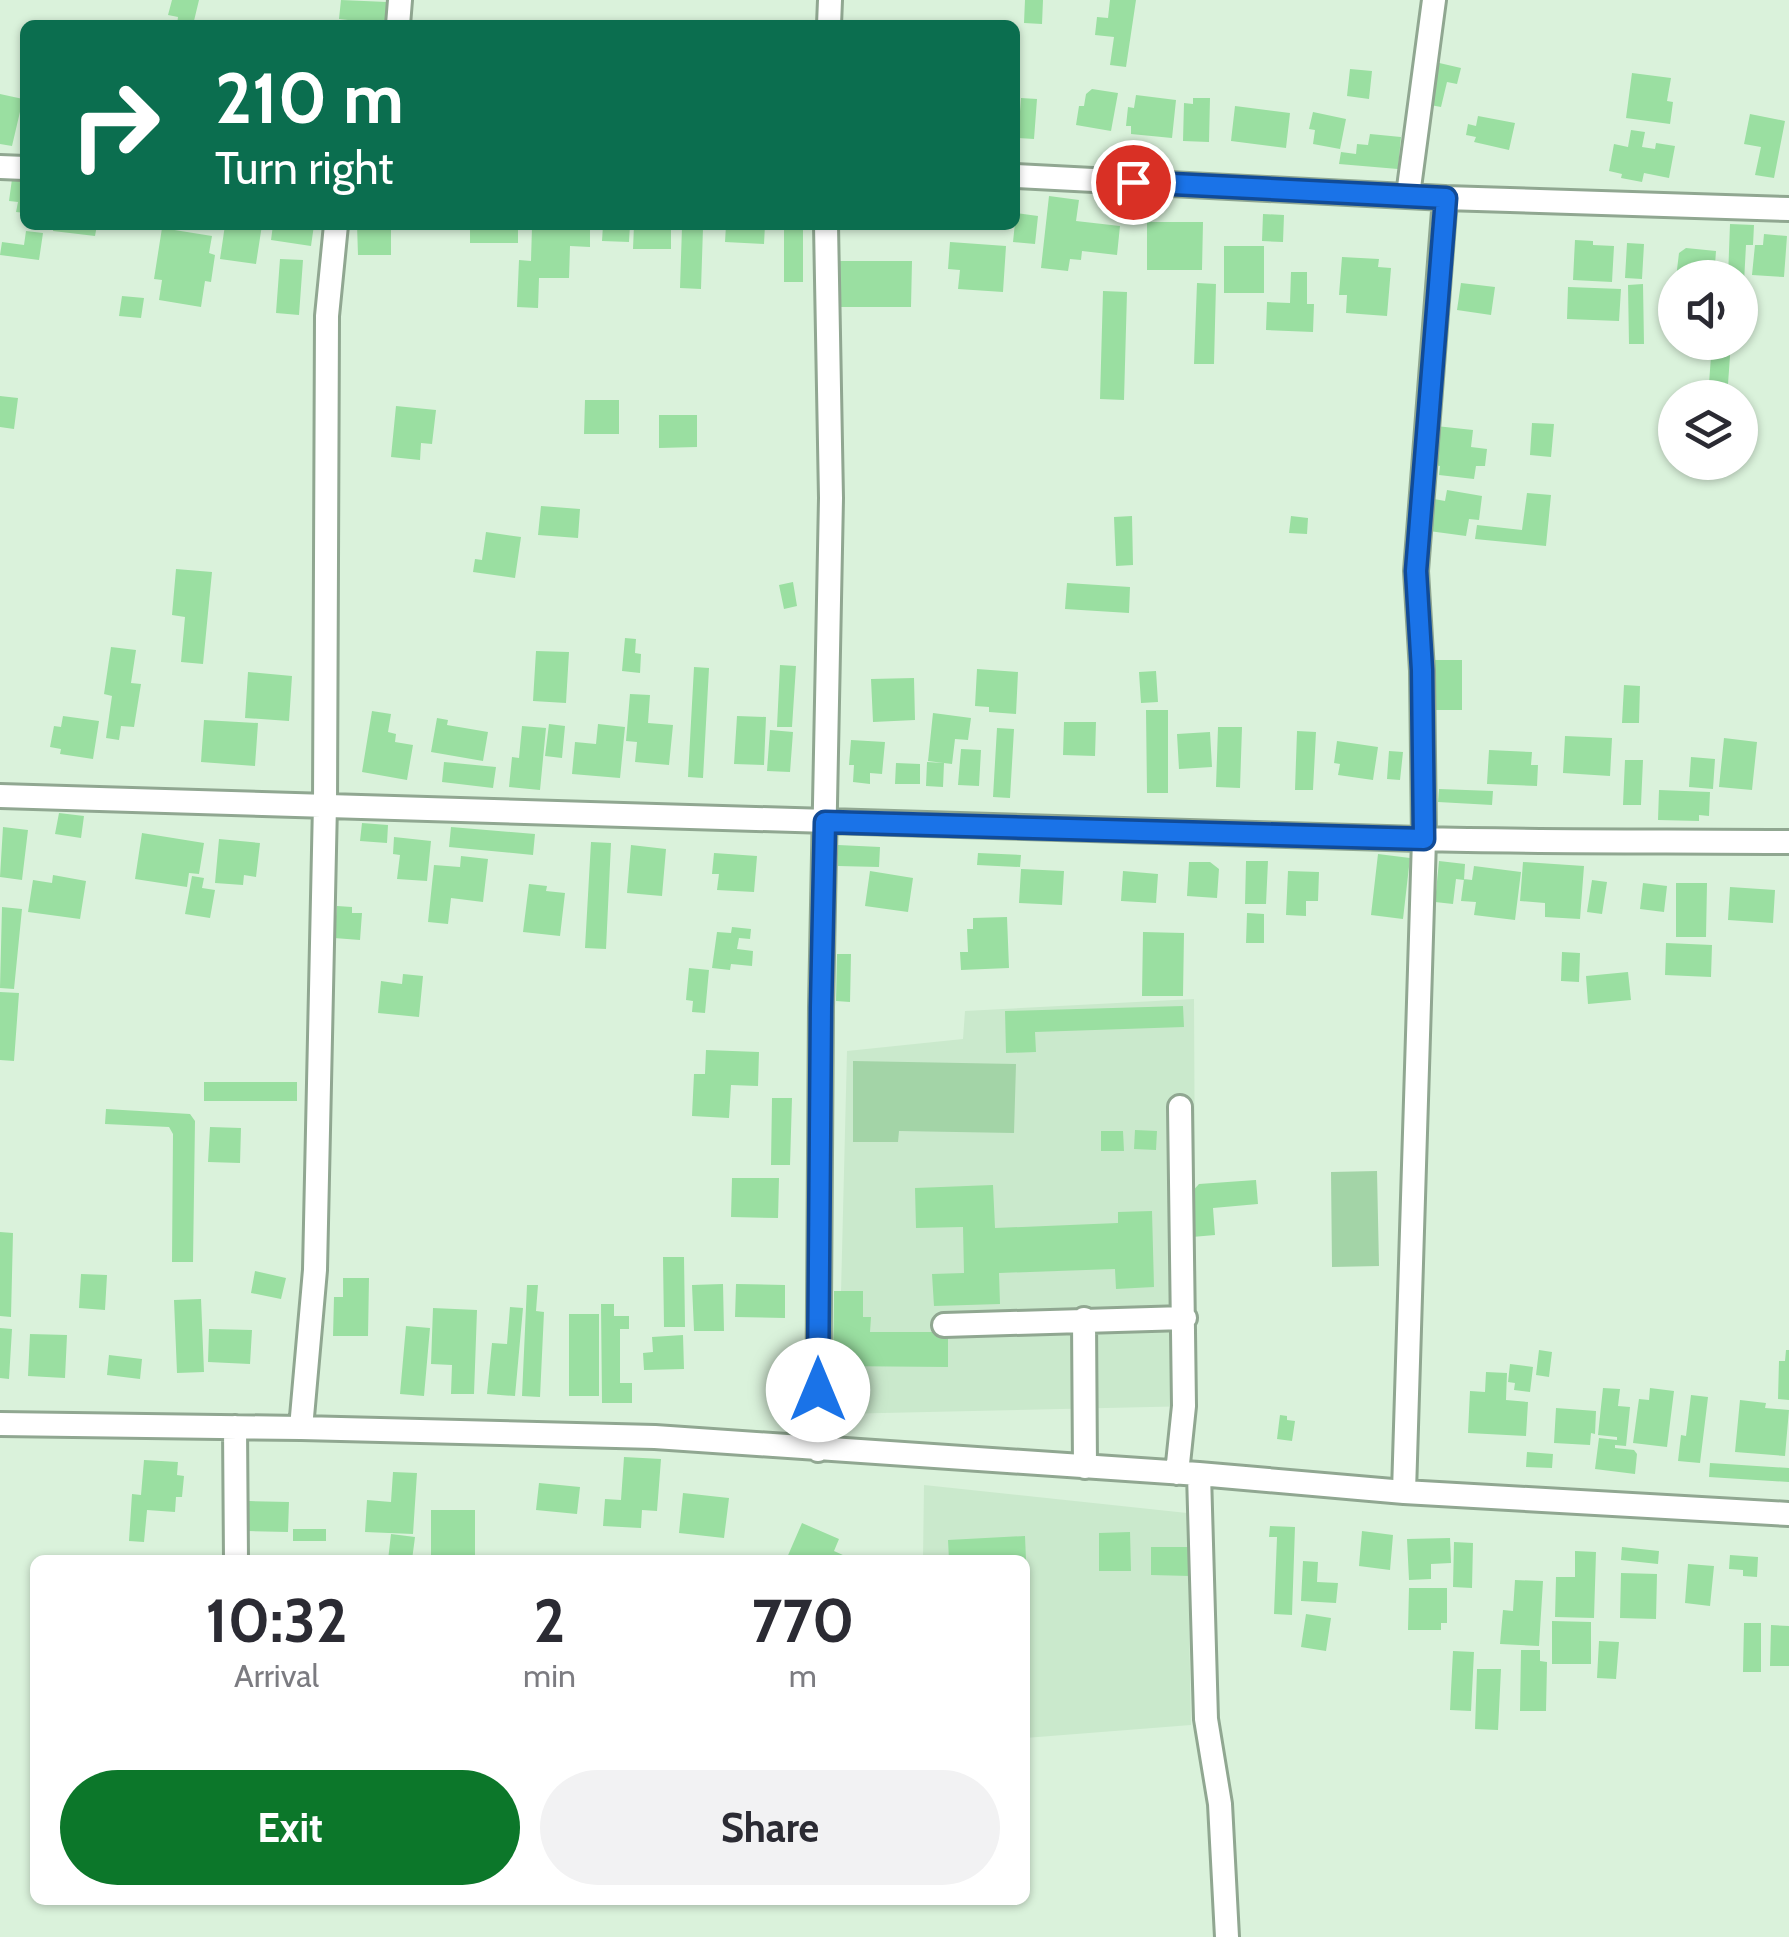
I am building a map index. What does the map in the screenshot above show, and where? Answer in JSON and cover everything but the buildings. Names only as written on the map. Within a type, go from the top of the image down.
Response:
[{"type":"street","points":[[1408,195],[1434,0]]},
{"type":"street","points":[[1020,176],[1446,198],[1789,208]]},
{"type":"street","points":[[1404,1492],[1424,839],[1422,670],[1416,571],[1446,198]]},
{"type":"street","points":[[301,1428],[316,1270],[325,804],[327,316],[336,230]]},
{"type":"street","points":[[818,1450],[821,1007],[831,498],[826,230]]},
{"type":"street","points":[[0,796],[1424,839],[1789,842]]},
{"type":"street","points":[[1180,1107],[1184,1406],[1206,1719],[1220,1804],[1227,1937]]},
{"type":"street","points":[[944,1325],[1185,1318]]},
{"type":"street","points":[[1084,1320],[1085,1467]]},
{"type":"street","points":[[0,1424],[655,1437],[1404,1492],[1789,1514]]},
{"type":"street","points":[[235,1427],[236,1555]]},
{"type":"shaded area","points":[[1194,999],[1196,1406],[838,1414],[847,1051],[963,1039],[965,1011]]},
{"type":"shaded area","points":[[853,1061],[1016,1064],[1014,1133],[899,1131],[898,1142],[853,1142]]},
{"type":"shaded area","points":[[1377,1171],[1379,1266],[1332,1267],[1331,1172]]},
{"type":"shaded area","points":[[924,1485],[1187,1513],[1191,1725],[1030,1738],[1030,1555],[923,1555]]},
{"type":"route","points":[[818,1390],[825,822],[1424,839],[1422,670],[1416,571],[1446,198],[1133,182]]}]
